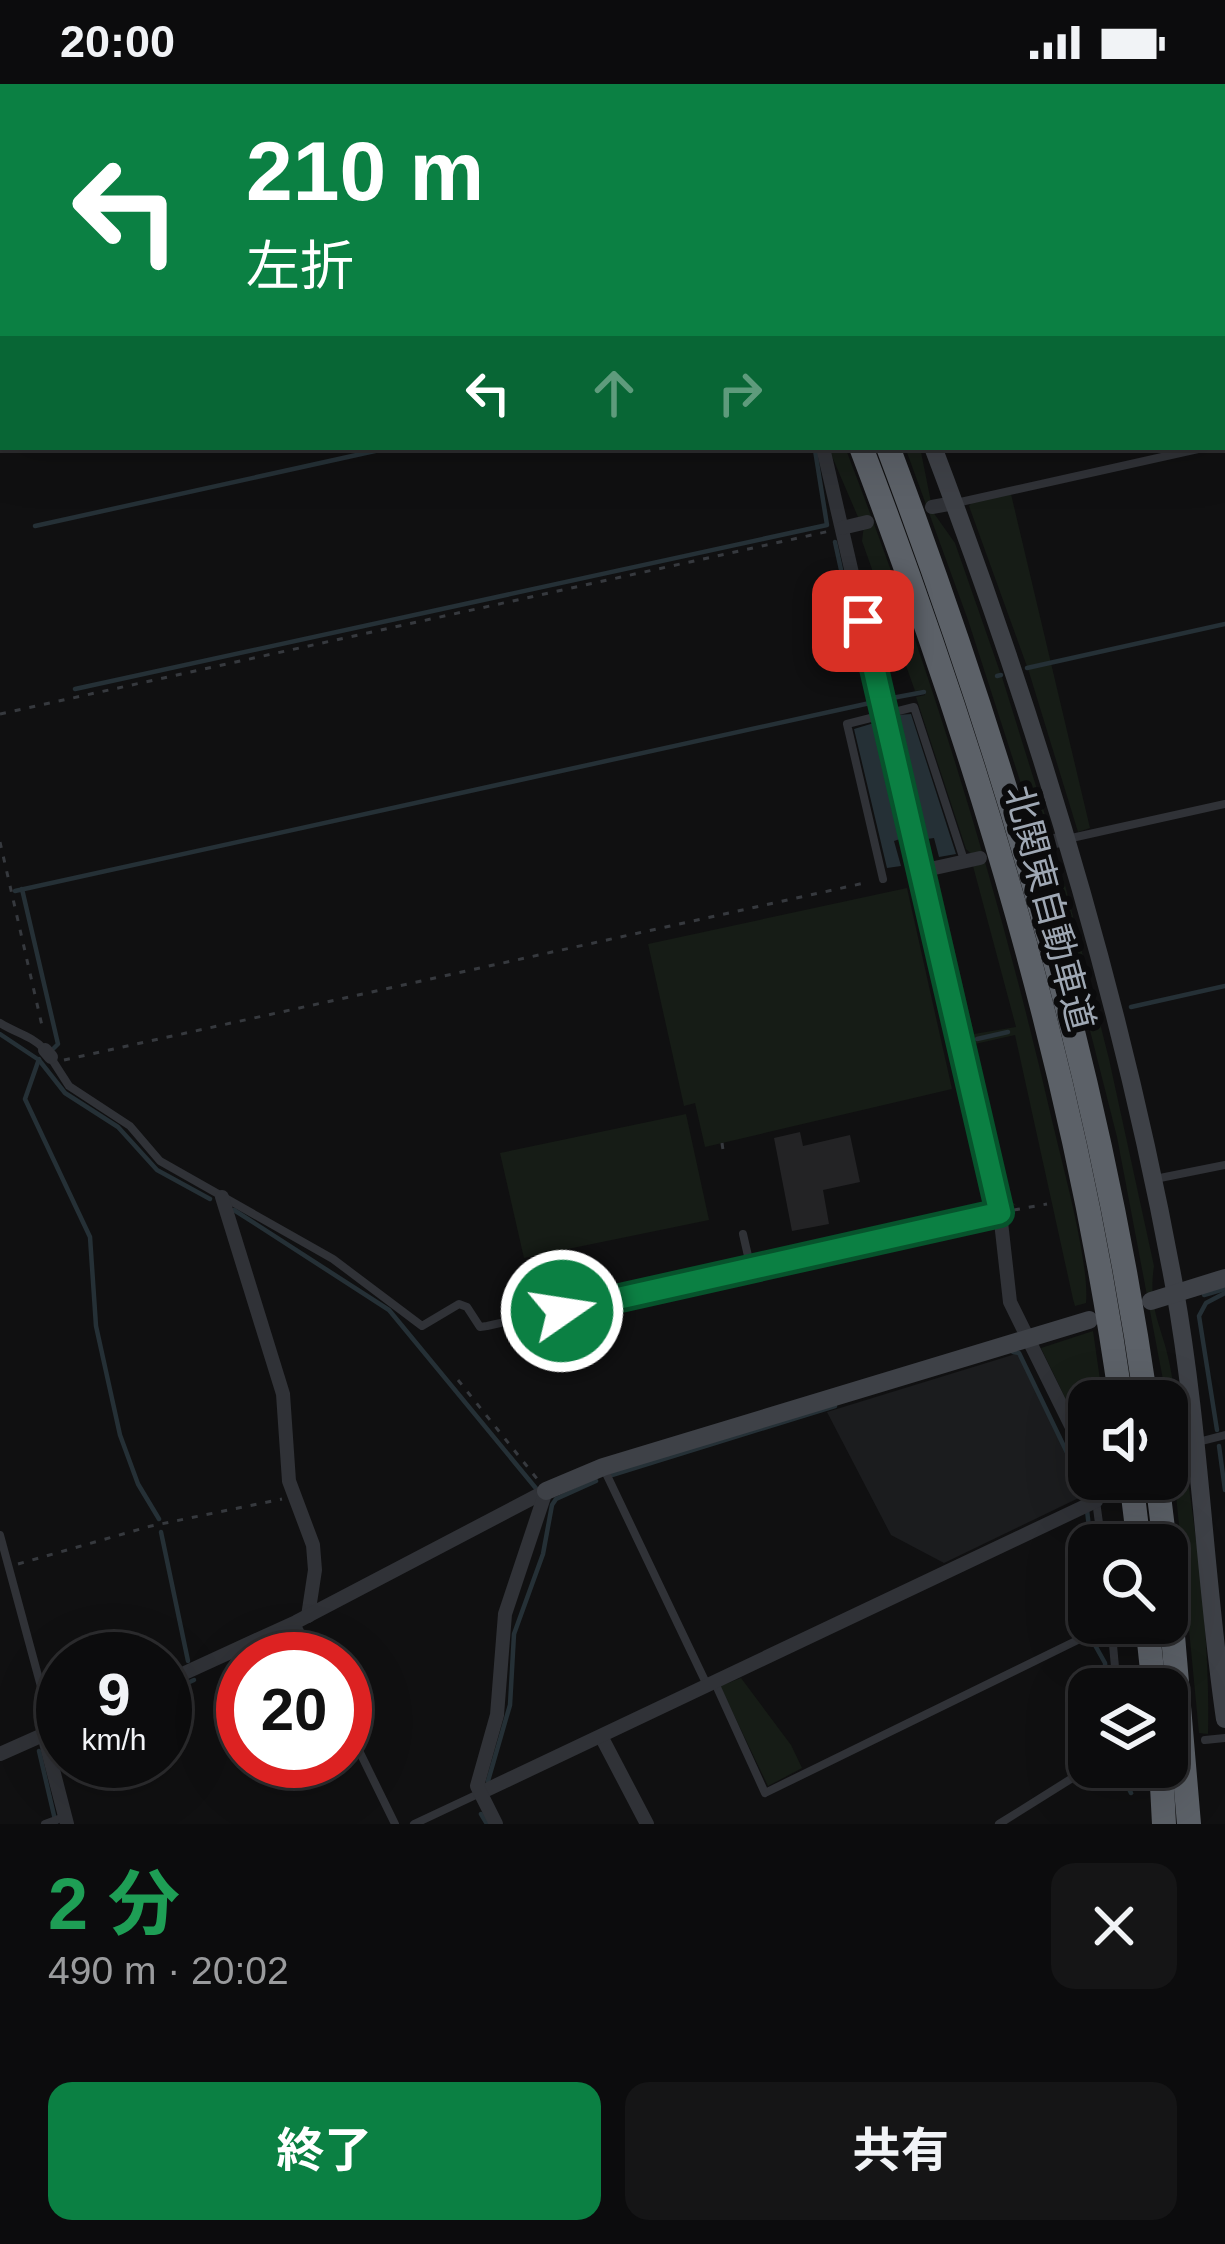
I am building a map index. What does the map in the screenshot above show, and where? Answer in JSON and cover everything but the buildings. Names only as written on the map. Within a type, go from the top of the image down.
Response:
[{"type":"highway","name":"北関東自動車道","points":[[862,450],[958,719],[1005,868],[1067,1118],[1116,1380]]},
{"type":"highway","name":"北関東自動車道","points":[[889,450],[985,719],[1034,881],[1092,1111],[1142,1380]]},
{"type":"highway","points":[[1174,1644],[1189,1824]]},
{"type":"highway","points":[[1162,1788],[1163,1824]]},
{"type":"street","points":[[823,450],[1000,1213],[1010,1302],[1068,1420]]},
{"type":"street","points":[[934,450],[1065,839],[1153,1180],[1217,1569],[1224,1706]]},
{"type":"street","points":[[932,507],[954,503]]},
{"type":"street","points":[[842,528],[867,523]]},
{"type":"street","points":[[1044,844],[1065,839]]},
{"type":"street","points":[[921,871],[972,860]]},
{"type":"street","points":[[222,1197],[277,1366],[289,1480],[313,1545],[315,1570],[302,1619]]},
{"type":"street","points":[[1151,1300],[1225,1278]]},
{"type":"street","points":[[192,1670],[302,1619],[546,1491],[603,1467],[1089,1320]]},
{"type":"street","points":[[496,1824],[477,1786],[497,1715],[505,1614],[546,1491]]},
{"type":"street","points":[[481,1793],[1096,1501]]},
{"type":"street","points":[[0,1754],[36,1738]]},
{"type":"street","points":[[602,1738],[647,1824]]},
{"type":"street","points":[[61,1788],[66,1820]]},
{"type":"lane","points":[[954,503],[1193,450]]},
{"type":"lane","points":[[883,879],[847,724],[914,707],[972,860]]},
{"type":"lane","points":[[1065,839],[1225,804]]},
{"type":"lane","points":[[0,1023],[19,1035],[33,1037],[70,1086],[130,1126],[160,1161],[332,1259],[422,1326],[459,1304],[464,1304],[480,1327],[1000,1213]]},
{"type":"lane","points":[[1153,1180],[1225,1165]]},
{"type":"lane","points":[[743,1234],[751,1269]]},
{"type":"lane","points":[[1196,1442],[1225,1435]]},
{"type":"lane","points":[[603,1467],[765,1792],[1069,1644]]},
{"type":"lane","points":[[1096,1501],[1099,1524]]},
{"type":"lane","points":[[0,1535],[36,1669]]},
{"type":"lane","points":[[302,1619],[306,1632]]},
{"type":"lane","points":[[1205,1740],[1225,1738]]},
{"type":"lane","points":[[372,1777],[395,1824]]},
{"type":"lane","points":[[999,1824],[1068,1781]]},
{"type":"lane","points":[[415,1824],[481,1793]]},
{"type":"lane","points":[[45,1824],[66,1820]]},
{"type":"path","points":[[0,714],[842,528]]},
{"type":"path","points":[[0,842],[48,1054],[64,1060],[883,879]]},
{"type":"path","points":[[722,1143],[723,1150]]},
{"type":"path","points":[[1000,1213],[1047,1204]]},
{"type":"path","points":[[458,1380],[546,1491]]},
{"type":"path","points":[[8,1567],[151,1526],[296,1496]]},
{"type":"shaded area","points":[[829,450],[846,450],[960,779],[1009,946],[1068,1184],[1084,1263],[1086,1303],[1075,1306],[1073,1299],[1015,1035],[975,1044],[1011,1201],[1017,1206],[1006,1202],[930,877],[937,873],[974,1034],[1016,1027],[973,866],[982,864],[966,849],[916,697],[925,695],[924,690],[915,691],[862,541],[865,516],[858,517]]},
{"type":"shaded area","points":[[906,450],[921,450],[933,512],[955,543],[1045,815],[1045,849],[1063,877],[1154,1266],[1155,1309],[1172,1380],[1163,1380],[1117,1137],[1052,880],[968,620]]},
{"type":"shaded area","points":[[1011,494],[1090,828],[1078,832],[1029,672],[969,506]]},
{"type":"shaded area","points":[[911,714],[956,854],[939,857],[934,838],[927,839],[898,715]]},
{"type":"shaded area","points":[[874,723],[900,839],[894,841],[901,866],[887,868],[854,729]]},
{"type":"shaded area","points":[[907,888],[952,1089],[705,1147],[695,1103],[684,1106],[648,944]]},
{"type":"shaded area","points":[[686,1114],[709,1220],[524,1258],[500,1153]]},
{"type":"shaded area","points":[[1093,1331],[1100,1380],[1068,1380],[1068,1404],[1041,1348]]},
{"type":"shaded area","points":[[1019,1353],[1068,1455],[1068,1500],[1075,1500],[944,1563],[891,1535],[827,1412]]},
{"type":"shaded area","points":[[1188,1481],[1203,1600],[1208,1734],[1199,1733],[1188,1619],[1188,1524],[1179,1524],[1177,1500],[1188,1500]]},
{"type":"shaded area","points":[[741,1678],[791,1745],[802,1768],[768,1786],[720,1686]]},
{"type":"waterway","points":[[35,526],[379,450]]},
{"type":"waterway","points":[[75,689],[827,525],[815,450]]},
{"type":"waterway","points":[[15,891],[870,703],[835,542]]},
{"type":"waterway","points":[[1027,668],[1225,624]]},
{"type":"waterway","points":[[997,676],[1001,675]]},
{"type":"waterway","points":[[892,698],[924,692]]},
{"type":"waterway","points":[[22,889],[58,1044],[54,1048]]},
{"type":"waterway","points":[[1131,1007],[1225,986]]},
{"type":"waterway","points":[[977,1039],[1008,1032]]},
{"type":"waterway","points":[[0,1034],[39,1060],[65,1093],[118,1127],[157,1170],[210,1199]]},
{"type":"waterway","points":[[39,1059],[25,1099],[90,1237],[96,1326],[120,1435],[138,1484],[159,1519]]},
{"type":"waterway","points":[[234,1210],[389,1310],[539,1492]]},
{"type":"waterway","points":[[1204,1295],[1225,1289]]},
{"type":"waterway","points":[[1217,1430],[1199,1316],[1206,1303],[1225,1293]]},
{"type":"waterway","points":[[1013,1352],[1019,1353],[1068,1455]]},
{"type":"waterway","points":[[612,1475],[835,1406]]},
{"type":"waterway","points":[[1219,1446],[1225,1490]]},
{"type":"waterway","points":[[488,1781],[510,1705],[514,1634],[543,1554],[552,1505],[596,1481]]},
{"type":"waterway","points":[[1087,1510],[1089,1524]]},
{"type":"waterway","points":[[161,1532],[182,1632]]},
{"type":"waterway","points":[[1094,1644],[1105,1668]]},
{"type":"waterway","points":[[48,1788],[56,1824]]},
{"type":"waterway","points":[[1128,1788],[1131,1793]]},
{"type":"waterway","points":[[481,1814],[487,1824]]},
{"type":"route","points":[[562,1311],[1000,1213],[863,621]]}]
